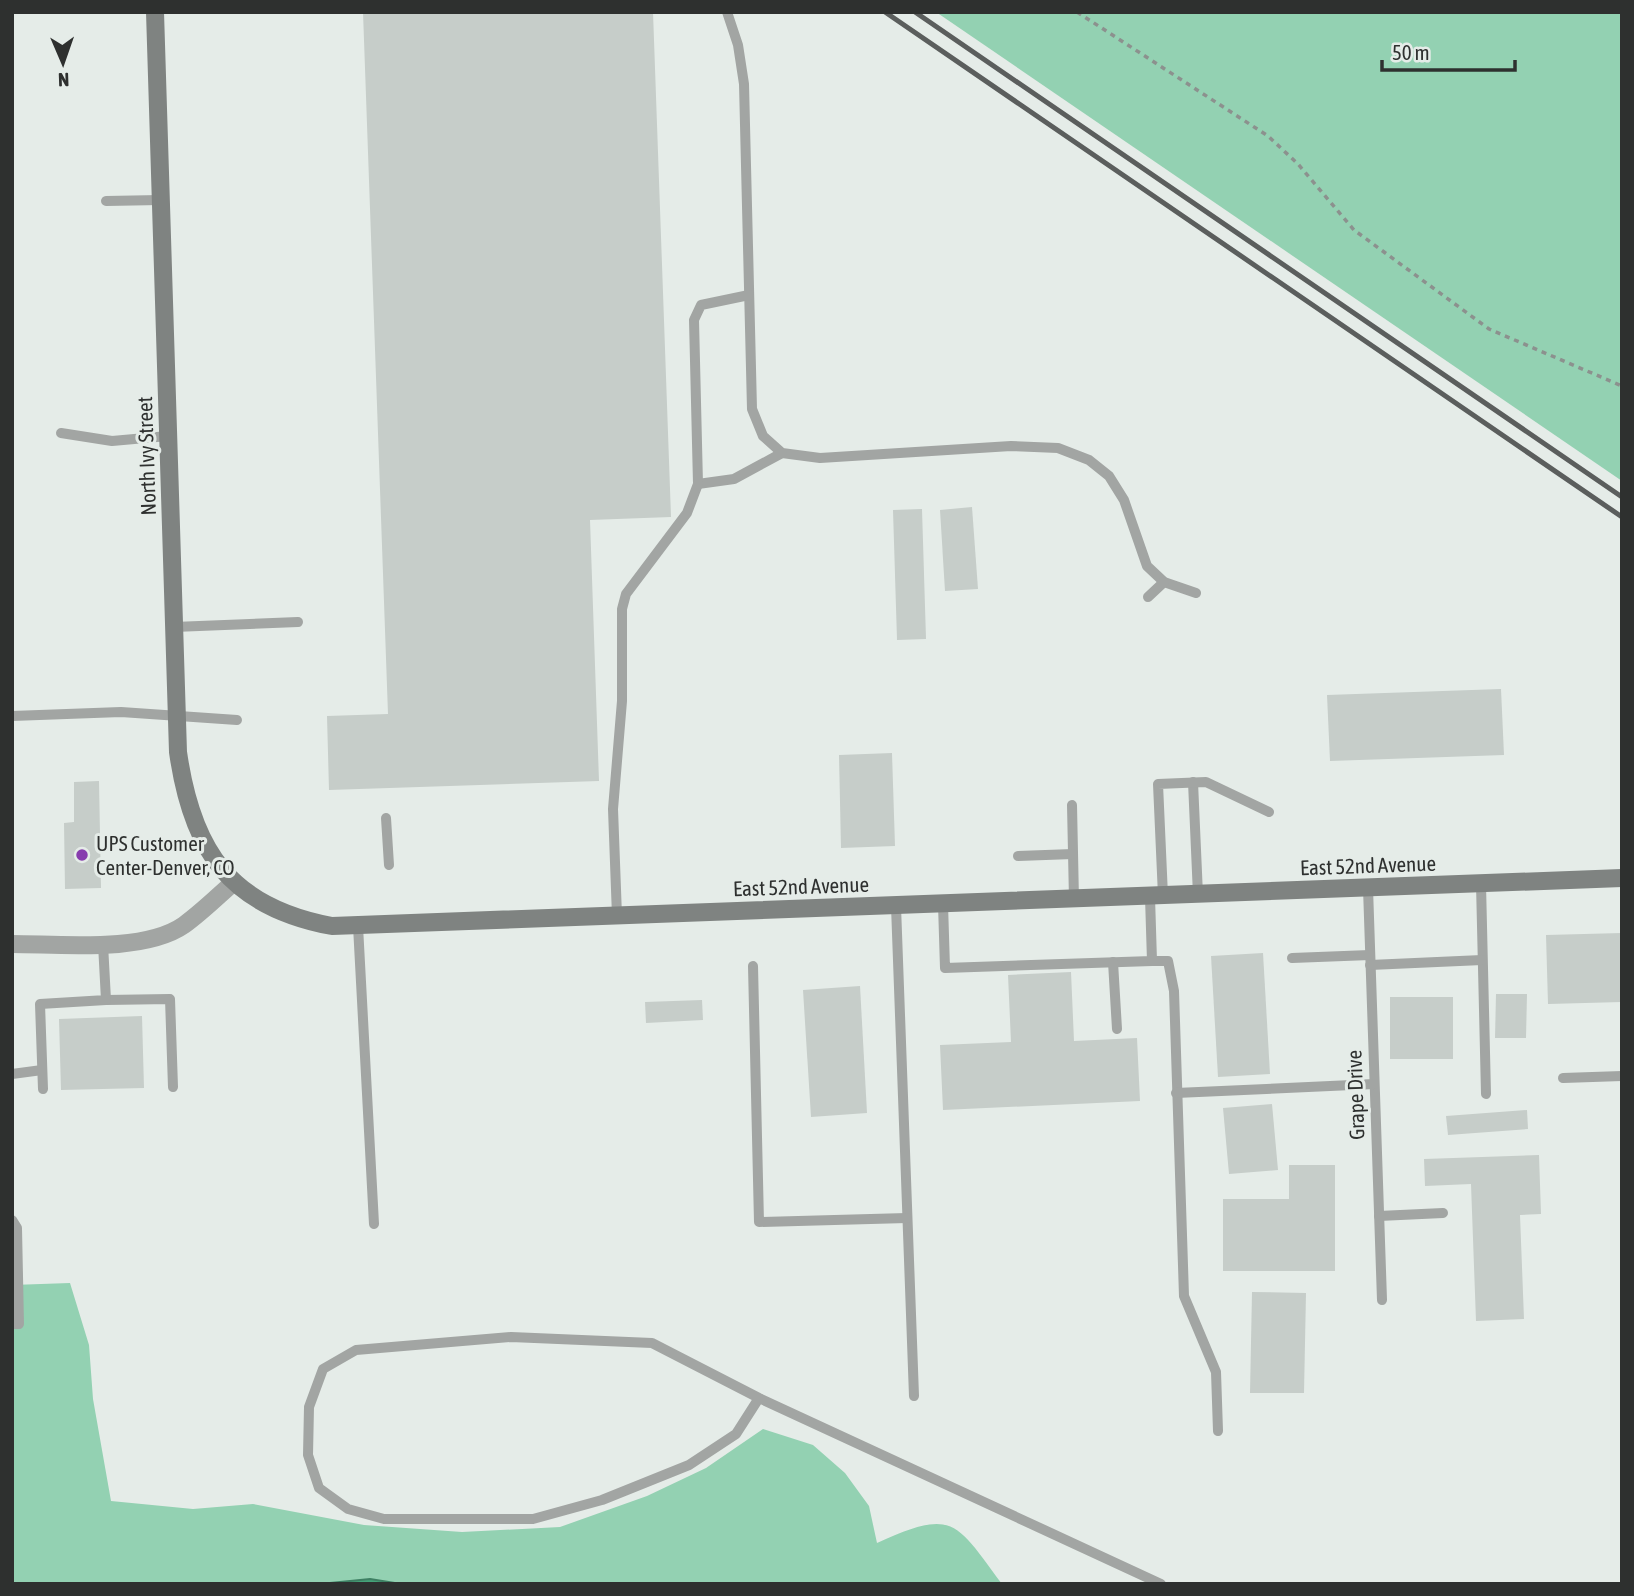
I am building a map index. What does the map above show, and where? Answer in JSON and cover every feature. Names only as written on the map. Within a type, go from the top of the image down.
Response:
[{"type":"street","name":"North Ivy Street","points":[[155,12],[177,718],[184,793],[196,831],[212,856],[234,882]]},
{"type":"street","name":"East 52nd Avenue","points":[[234,882],[263,904],[293,919],[332,926],[358,926],[1622,878]]},
{"type":"street","points":[[12,944],[103,944],[165,934],[183,926],[234,882]]},
{"type":"lane","points":[[727,12],[738,45],[744,84],[752,409],[763,436],[782,453],[820,458],[947,448],[1058,448],[1089,460],[1109,476],[1125,500],[1147,566],[1164,582],[1196,593]]},
{"type":"lane","points":[[106,201],[160,200]]},
{"type":"lane","points":[[617,916],[614,809],[622,701],[622,609],[626,594],[687,513],[698,484],[694,320],[701,305],[749,295]]},
{"type":"lane","points":[[61,433],[112,441],[168,436]]},
{"type":"lane","points":[[698,484],[734,479],[782,453]]},
{"type":"lane","points":[[1149,597],[1164,582]]},
{"type":"lane","points":[[174,627],[298,622]]},
{"type":"lane","points":[[12,716],[121,712],[177,718],[237,720]]},
{"type":"lane","points":[[1193,782],[1198,895]]},
{"type":"lane","points":[[1152,961],[1156,896],[1157,784],[1206,782],[1269,812]]},
{"type":"lane","points":[[1072,805],[1074,900]]},
{"type":"lane","points":[[386,818],[389,865]]},
{"type":"lane","points":[[1018,856],[1073,854]]},
{"type":"lane","points":[[1481,884],[1486,1094]]},
{"type":"lane","name":"Grape Drive","points":[[1368,888],[1382,1300]]},
{"type":"lane","points":[[943,904],[945,968],[1168,961],[1174,991],[1184,1296],[1216,1372],[1218,1431]]},
{"type":"lane","points":[[896,906],[914,1396]]},
{"type":"lane","points":[[358,926],[374,1224]]},
{"type":"lane","points":[[103,944],[106,1000]]},
{"type":"lane","points":[[1292,958],[1482,960]]},
{"type":"lane","points":[[1113,962],[1117,1029]]},
{"type":"lane","points":[[753,966],[760,1222],[907,1218]]},
{"type":"lane","points":[[43,1089],[40,1004],[170,999],[173,1087]]},
{"type":"lane","points":[[12,1074],[42,1070]]},
{"type":"lane","points":[[1563,1078],[1622,1076]]},
{"type":"lane","points":[[1176,1093],[1374,1084]]},
{"type":"lane","points":[[1379,1216],[1443,1213]]},
{"type":"lane","points":[[12,1220],[18,1228],[19,1324],[12,1324]]},
{"type":"lane","points":[[760,1398],[736,1434],[689,1465],[602,1500],[533,1519],[384,1519],[348,1509],[319,1488],[308,1455],[309,1407],[323,1369],[356,1350],[511,1337],[652,1343],[760,1398],[1161,1584]]},
{"type":"path","points":[[1077,12],[1268,136],[1298,164],[1354,230],[1489,329],[1622,386]]},
{"type":"shaded area","points":[[936,12],[1622,12],[1622,481]]},
{"type":"shaded area","points":[[70,1283],[89,1345],[93,1399],[111,1501],[193,1509],[253,1504],[364,1525],[462,1532],[560,1527],[647,1496],[706,1468],[763,1429],[813,1445],[845,1473],[869,1506],[877,1543],[922,1526],[938,1524],[951,1527],[973,1546],[1002,1584],[401,1584],[370,1579],[320,1584],[12,1584],[12,1285]]},
{"type":"shaded area","points":[[370,1579],[401,1584],[320,1584]]},
{"type":"building","points":[[363,12],[653,12],[671,517],[590,520],[599,781],[329,790],[327,716],[388,714]]},
{"type":"building","points":[[972,507],[978,589],[945,591],[940,510]]},
{"type":"building","points":[[922,509],[926,639],[897,640],[893,510]]},
{"type":"building","points":[[1501,689],[1504,755],[1330,761],[1327,695]]},
{"type":"building","points":[[892,753],[895,846],[841,848],[839,755]]},
{"type":"building","name":"UPS Customer Center-Denver, CO","points":[[99,781],[101,888],[65,889],[64,823],[74,822],[74,782]]},
{"type":"building","points":[[1622,933],[1622,1002],[1548,1004],[1546,935]]},
{"type":"building","points":[[1263,953],[1270,1074],[1218,1077],[1211,956]]},
{"type":"building","points":[[1071,972],[1074,1041],[1137,1038],[1140,1101],[943,1110],[940,1045],[1011,1042],[1008,975]]},
{"type":"building","points":[[860,986],[867,1113],[811,1117],[803,990]]},
{"type":"building","points":[[1496,994],[1527,994],[1526,1038],[1495,1038]]},
{"type":"building","points":[[1390,997],[1453,997],[1453,1059],[1390,1059]]},
{"type":"building","points":[[702,1000],[703,1020],[646,1023],[645,1002]]},
{"type":"building","points":[[142,1016],[144,1088],[61,1090],[59,1019]]},
{"type":"building","points":[[1272,1104],[1278,1170],[1229,1174],[1223,1108]]},
{"type":"building","points":[[1527,1110],[1528,1129],[1448,1135],[1446,1116]]},
{"type":"building","points":[[1539,1155],[1541,1214],[1520,1215],[1524,1319],[1476,1321],[1471,1184],[1425,1186],[1424,1159]]},
{"type":"building","points":[[1289,1165],[1335,1165],[1335,1271],[1223,1271],[1223,1199],[1289,1199]]},
{"type":"building","points":[[1252,1292],[1306,1293],[1304,1393],[1250,1393]]},
{"type":"railway","points":[[885,12],[1622,517]]},
{"type":"railway","points":[[915,12],[1622,497]]},
{"type":"place","name":"UPS Customer Center-Denver, CO","points":[[82,855]]}]
